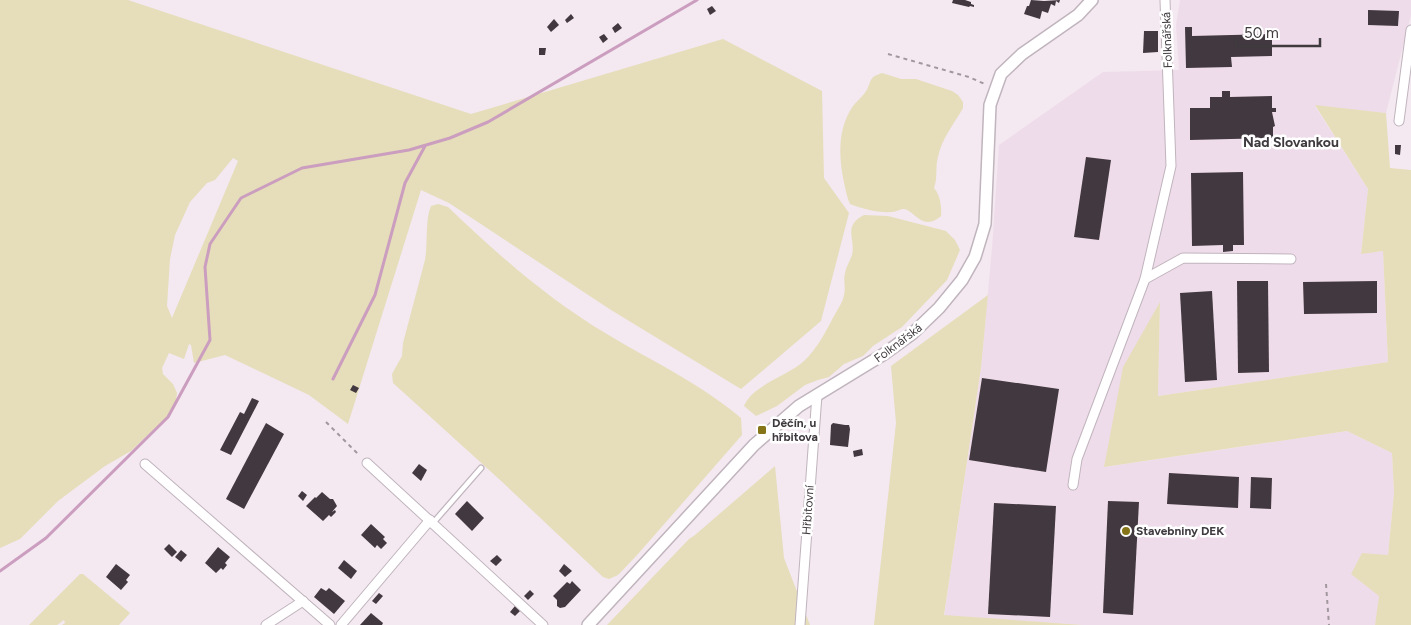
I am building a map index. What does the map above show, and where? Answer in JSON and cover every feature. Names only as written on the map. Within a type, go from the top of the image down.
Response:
[{"type":"street","name":"Folknářská","points":[[588,625],[754,446],[781,420],[817,395],[884,354],[913,333],[939,308],[969,269],[980,245],[985,224],[990,105],[1001,74],[1022,54],[1078,15],[1092,0]]},
{"type":"street","name":"Folknářská","points":[[1073,485],[1077,459],[1145,279],[1171,166],[1166,0]]},
{"type":"street","points":[[1399,122],[1411,30]]},
{"type":"street","points":[[1145,279],[1183,258],[1291,258]]},
{"type":"street","name":"Hřbitovní","points":[[800,625],[817,395]]},
{"type":"street","points":[[367,463],[543,625]]},
{"type":"street","points":[[145,464],[330,625]]},
{"type":"street","points":[[341,625],[432,522]]},
{"type":"street","points":[[266,625],[303,601]]},
{"type":"lane","points":[[432,522],[482,468]]},
{"type":"path","points":[[888,54],[969,77],[996,90]]},
{"type":"path","points":[[326,422],[367,463]]},
{"type":"path","points":[[1326,584],[1329,625]]},
{"type":"shaded area","points":[[0,0],[128,0],[471,114],[723,39],[822,91],[824,178],[849,213],[821,321],[741,389],[611,310],[449,203],[421,190],[348,424],[309,395],[225,355],[194,363],[191,345],[189,344],[184,359],[169,353],[162,368],[163,374],[173,384],[177,393],[172,412],[131,451],[105,466],[58,501],[20,539],[0,548]],"holes":[[[233,158],[238,161],[172,318],[167,306],[170,259],[175,235],[190,202],[207,183],[215,180]]]},
{"type":"shaded area","points":[[1180,0],[1411,0],[1411,15],[1386,113],[1315,106],[1368,189],[1361,253],[1383,251],[1388,362],[1158,396],[1160,304],[1105,467],[1347,431],[1392,453],[1394,493],[1388,555],[1375,625],[1083,625],[944,616],[981,368],[999,145],[1103,72],[1179,70],[1176,25]]},
{"type":"shaded area","points":[[882,73],[901,79],[916,79],[952,91],[963,102],[963,108],[945,137],[938,157],[934,188],[941,205],[941,216],[934,221],[923,221],[903,209],[886,212],[865,209],[850,204],[848,199],[840,151],[843,128],[853,106],[863,96],[872,79]]},
{"type":"shaded area","points":[[1315,105],[1386,113],[1390,168],[1411,170],[1411,625],[1375,625],[1379,596],[1351,574],[1362,553],[1388,555],[1394,493],[1392,453],[1347,431],[1104,467],[1123,367],[1160,302],[1158,396],[1388,362],[1383,251],[1361,254],[1368,189]]},
{"type":"shaded area","points":[[438,204],[448,207],[513,266],[565,307],[603,332],[684,378],[723,403],[741,418],[742,435],[618,575],[609,579],[603,577],[393,383],[392,374],[402,356],[403,343],[425,260],[429,211],[431,206]]},
{"type":"shaded area","points":[[864,215],[888,216],[946,231],[955,240],[960,250],[947,280],[902,327],[873,346],[863,356],[844,364],[829,377],[805,385],[777,406],[756,416],[744,406],[748,399],[762,386],[804,361],[821,340],[840,306],[845,292],[844,278],[853,249],[851,233],[853,224]]},
{"type":"shaded area","points":[[988,295],[981,368],[944,615],[1083,625],[874,625],[896,423],[891,366]]},
{"type":"shaded area","points":[[775,466],[784,558],[810,625],[607,625],[689,539]]},
{"type":"shaded area","points":[[80,574],[83,574],[130,613],[119,625],[62,625],[65,623],[64,620],[57,625],[29,625]]},
{"type":"building","points":[[953,0],[971,2],[974,7],[952,3]]},
{"type":"building","points":[[1031,0],[1060,0],[1059,3],[1056,1],[1055,6],[1051,4],[1048,13],[1042,11],[1040,19],[1024,14]]},
{"type":"building","points":[[712,6],[716,11],[710,15],[707,9]]},
{"type":"building","points":[[1368,10],[1399,11],[1398,26],[1368,25]]},
{"type":"building","points":[[571,14],[574,18],[567,23],[565,20]]},
{"type":"building","points":[[554,19],[559,25],[551,32],[547,27]]},
{"type":"building","points":[[618,23],[622,28],[615,33],[612,28]]},
{"type":"building","points":[[1185,27],[1192,27],[1192,36],[1272,34],[1272,56],[1231,57],[1232,67],[1186,68]]},
{"type":"building","points":[[1144,31],[1158,31],[1158,52],[1143,53]]},
{"type":"building","points":[[604,34],[608,39],[603,43],[599,37]]},
{"type":"building","points":[[539,48],[546,48],[545,55],[539,55]]},
{"type":"building","points":[[1222,91],[1230,91],[1230,97],[1272,96],[1272,108],[1276,108],[1276,112],[1272,112],[1275,126],[1273,127],[1273,138],[1190,140],[1190,108],[1210,108],[1210,97],[1222,97]]},
{"type":"building","points":[[1395,145],[1401,145],[1400,155],[1395,154]]},
{"type":"building","points":[[1086,157],[1111,160],[1099,240],[1074,237]]},
{"type":"building","points":[[1243,172],[1244,245],[1233,245],[1233,251],[1223,252],[1223,245],[1192,246],[1191,173]]},
{"type":"building","points":[[1237,281],[1268,281],[1269,372],[1238,373]]},
{"type":"building","points":[[1377,281],[1377,313],[1304,314],[1303,282]]},
{"type":"building","points":[[1212,291],[1217,380],[1185,382],[1180,293]]},
{"type":"building","points":[[982,378],[1059,389],[1046,472],[969,460]]},
{"type":"building","points":[[353,385],[359,388],[356,393],[350,390]]},
{"type":"building","points":[[252,398],[259,401],[231,455],[220,450],[240,412],[244,414]]},
{"type":"building","points":[[266,423],[284,434],[244,509],[226,499]]},
{"type":"building","points":[[833,423],[849,425],[848,447],[830,445],[831,425]]},
{"type":"building","points":[[862,449],[863,455],[854,457],[853,451]]},
{"type":"building","points":[[419,464],[427,470],[421,481],[412,473]]},
{"type":"building","points":[[1169,473],[1239,477],[1238,508],[1167,504]]},
{"type":"building","points":[[1251,477],[1272,478],[1271,509],[1250,508]]},
{"type":"building","points":[[302,491],[307,495],[303,501],[298,496]]},
{"type":"building","points":[[322,492],[330,499],[333,499],[337,506],[332,512],[335,510],[336,512],[331,517],[329,515],[323,521],[306,506]]},
{"type":"building","points":[[467,501],[484,518],[472,531],[455,514]]},
{"type":"building","points":[[1108,501],[1139,502],[1133,615],[1103,613]]},
{"type":"building","points":[[994,503],[1056,506],[1050,617],[988,614]]},
{"type":"building","points":[[371,524],[385,537],[383,539],[387,543],[381,549],[377,545],[375,548],[361,535]]},
{"type":"building","points":[[169,544],[177,552],[172,557],[164,549]]},
{"type":"building","points":[[218,547],[230,557],[225,563],[227,565],[223,570],[221,568],[216,573],[205,563]]},
{"type":"building","points":[[181,550],[187,555],[181,562],[175,557]]},
{"type":"building","points":[[497,555],[502,560],[496,566],[490,561]]},
{"type":"building","points":[[344,560],[357,571],[351,579],[338,568]]},
{"type":"building","points":[[116,564],[130,575],[126,580],[128,582],[121,590],[106,577]]},
{"type":"building","points":[[564,564],[572,571],[565,577],[559,571]]},
{"type":"building","points":[[572,581],[581,590],[565,607],[560,608],[557,606],[557,600],[553,596],[567,582],[570,584]]},
{"type":"building","points":[[321,588],[326,591],[329,588],[345,601],[334,614],[314,597]]},
{"type":"building","points":[[530,590],[534,594],[528,600],[524,596]]},
{"type":"building","points":[[379,593],[383,596],[376,604],[372,601]]},
{"type":"building","points":[[515,606],[520,611],[515,616],[510,612]]},
{"type":"building","points":[[371,613],[383,623],[382,625],[360,625]]},
{"type":"waterway","points":[[0,571],[46,538],[168,417],[210,340],[205,267],[210,244],[241,198],[302,168],[409,150],[450,138],[488,122],[697,0]]},
{"type":"waterway","points":[[333,379],[375,295],[405,183],[425,146]]},
{"type":"place","name":"Děčín, u hřbitova","points":[[762,430]]},
{"type":"place","name":"Stavebniny DEK","points":[[1126,531]]},
{"type":"district","name":"Nad Slovankou","points":[[1291,142]]}]
